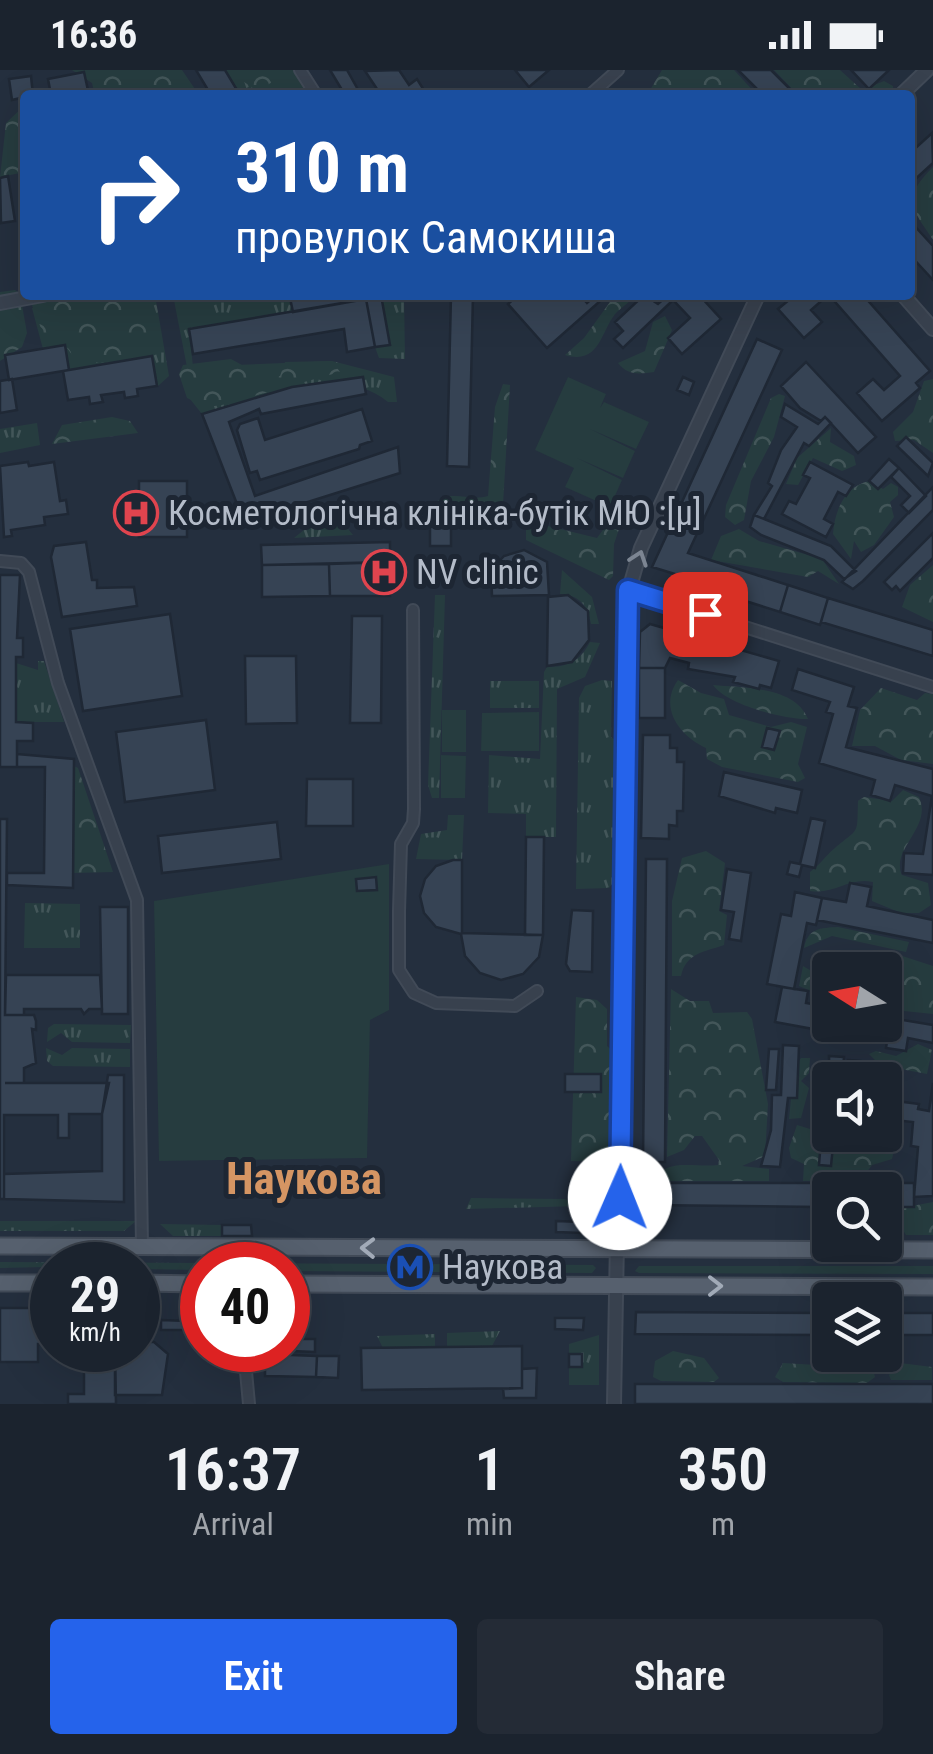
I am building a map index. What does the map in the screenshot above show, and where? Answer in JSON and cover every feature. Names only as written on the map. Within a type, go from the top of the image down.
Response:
[{"type":"main road","points":[[0,1246],[30,1246]]},
{"type":"main road","points":[[160,1247],[933,1250]]},
{"type":"main road","points":[[0,1283],[30,1283]]},
{"type":"main road","points":[[310,1284],[933,1287]]},
{"type":"street","points":[[596,90],[618,70]]},
{"type":"street","points":[[906,90],[927,70]]},
{"type":"street","points":[[614,1404],[628,590],[641,548],[756,300]]},
{"type":"street","points":[[907,300],[933,329]]},
{"type":"street","points":[[0,561],[22,562],[29,572],[58,684],[137,900],[142,1242]]},
{"type":"street","points":[[628,590],[933,688]]},
{"type":"street","points":[[413,610],[414,823],[401,844],[399,970],[414,993],[436,1002],[515,1006],[537,991]]},
{"type":"street","points":[[246,1372],[249,1404]]},
{"type":"green space","points":[[72,70],[182,70],[196,90],[94,90],[92,83]]},
{"type":"green space","points":[[225,70],[295,70],[307,90],[237,90]]},
{"type":"green space","points":[[227,70],[291,71],[259,90]]},
{"type":"green space","points":[[662,70],[734,70],[752,90],[650,90]]},
{"type":"green space","points":[[774,70],[840,70],[862,90],[793,90]]},
{"type":"green space","points":[[884,81],[893,90],[862,90]]},
{"type":"green space","points":[[20,110],[20,173],[0,177],[6,123]]},
{"type":"green space","points":[[933,167],[933,240],[915,212],[915,191]]},
{"type":"green space","points":[[15,290],[20,294],[27,333],[22,347],[0,361],[0,292]]},
{"type":"green space","points":[[30,300],[149,300],[153,314],[147,342],[124,359],[75,359],[65,345],[46,341]]},
{"type":"green space","points":[[74,300],[156,300],[169,376],[158,386],[152,356],[69,370],[43,349],[32,308]]},
{"type":"green space","points":[[174,300],[290,300],[293,312],[189,329],[193,367],[187,367]]},
{"type":"green space","points":[[378,300],[404,300],[405,359],[379,358],[375,347]]},
{"type":"green space","points":[[611,300],[631,300],[617,312],[593,350],[577,357],[565,355],[584,338]]},
{"type":"green space","points":[[665,316],[672,330],[654,372],[634,373],[622,367],[618,363],[645,351],[653,322]]},
{"type":"green space","points":[[231,359],[264,377],[280,376],[285,362],[332,361],[340,372],[222,405],[207,407],[187,398],[179,374],[183,365]]},
{"type":"green space","points":[[332,361],[394,377],[397,402],[388,402],[368,390],[322,384],[272,393],[202,414],[186,394],[236,365]]},
{"type":"green space","points":[[568,377],[606,394],[600,408],[604,402],[649,422],[636,449],[590,429],[635,451],[623,478],[577,458],[622,480],[610,507],[565,487],[574,468],[535,450]]},
{"type":"green space","points":[[933,379],[933,453],[914,440],[895,441],[893,432],[913,412],[924,381]]},
{"type":"green space","points":[[503,384],[510,385],[502,522],[460,520],[437,509],[436,502],[448,496],[488,496],[495,407]]},
{"type":"green space","points":[[785,396],[774,437],[751,481],[744,520],[735,525],[725,517],[726,505],[771,398]]},
{"type":"green space","points":[[112,417],[130,421],[138,433],[52,444],[62,425]]},
{"type":"green space","points":[[37,423],[40,445],[0,453],[0,429]]},
{"type":"green space","points":[[831,428],[830,442],[854,456],[856,465],[842,471],[813,458],[798,485],[786,484],[797,458]]},
{"type":"green space","points":[[869,481],[883,489],[891,483],[898,487],[898,495],[890,502],[894,517],[874,545],[861,552],[854,541],[851,559],[833,534],[836,516],[847,494]]},
{"type":"green space","points":[[336,514],[353,535],[294,538],[320,517]]},
{"type":"green space","points":[[537,515],[548,526],[597,538],[611,519],[623,517],[614,544],[613,576],[609,580],[526,540],[526,520]]},
{"type":"green space","points":[[739,529],[759,541],[822,559],[839,584],[818,571],[808,577],[711,560],[721,536]]},
{"type":"green space","points":[[933,565],[933,622],[902,607],[910,585]]},
{"type":"green space","points":[[562,570],[592,597],[599,624],[591,624],[588,611],[577,599],[560,594]]},
{"type":"green space","points":[[435,595],[445,595],[439,798],[432,798],[428,785]]},
{"type":"green space","points":[[590,642],[600,643],[585,677],[557,689],[556,837],[526,837],[526,814],[488,813],[489,755],[540,759],[544,672],[547,667],[572,662]]},
{"type":"green space","points":[[38,661],[44,661],[64,722],[16,722],[16,663],[38,670]]},
{"type":"green space","points":[[678,680],[701,693],[724,699],[729,715],[771,727],[791,722],[807,727],[798,764],[805,778],[798,782],[722,767],[707,759],[706,748],[680,729],[671,711],[672,690]]},
{"type":"green space","points":[[490,681],[539,681],[539,708],[490,708]]},
{"type":"green space","points":[[612,681],[611,737],[617,742],[615,880],[609,888],[576,889],[579,698],[585,686]]},
{"type":"green space","points":[[713,685],[780,695],[792,700],[808,719],[758,710],[731,699]]},
{"type":"green space","points":[[881,688],[917,700],[925,693],[933,694],[933,764],[901,760],[875,746],[852,746],[860,710]]},
{"type":"green space","points":[[442,710],[466,710],[466,752],[442,752]]},
{"type":"green space","points":[[539,712],[539,751],[481,751],[482,713]]},
{"type":"green space","points":[[441,755],[466,756],[465,798],[441,798]]},
{"type":"green space","points":[[74,766],[78,768],[113,872],[73,873]]},
{"type":"green space","points":[[903,790],[919,797],[922,808],[917,828],[902,856],[902,875],[928,883],[931,905],[919,913],[901,913],[872,901],[873,882],[810,891],[810,872],[856,830],[858,801],[864,797],[892,801]]},
{"type":"green space","points":[[448,815],[464,815],[462,860],[416,859],[421,834],[447,830]]},
{"type":"green space","points":[[706,851],[725,863],[719,911],[727,915],[724,945],[697,954],[687,962],[681,976],[672,976],[672,901],[682,858]]},
{"type":"green space","points":[[389,864],[389,1010],[370,1020],[367,1158],[159,1161],[154,901]]},
{"type":"green space","points":[[25,903],[80,904],[80,948],[24,948]]},
{"type":"green space","points":[[838,927],[909,942],[906,952],[832,936],[804,948],[812,933]]},
{"type":"green space","points":[[902,956],[933,966],[933,1014],[902,1011]]},
{"type":"green space","points":[[803,966],[812,971],[812,991],[799,986]]},
{"type":"green space","points":[[671,989],[690,1001],[709,1001],[713,1013],[747,1012],[752,1019],[768,1104],[765,1156],[742,1166],[769,1169],[769,1181],[656,1181],[673,1166],[718,1165],[719,1160],[702,1136],[695,1136],[684,1150],[667,1157]]},
{"type":"green space","points":[[576,997],[597,1000],[607,1009],[607,1046],[616,1054],[613,1162],[571,1161]]},
{"type":"green space","points":[[54,1024],[131,1025],[130,1043],[72,1042],[61,1033],[47,1042],[48,1028]]},
{"type":"green space","points":[[918,1044],[932,1050],[927,1074],[902,1069],[902,1062],[877,1062],[869,1054],[876,1051],[896,1056]]},
{"type":"green space","points":[[46,1048],[62,1055],[72,1048],[130,1049],[130,1067],[53,1066],[47,1061]]},
{"type":"green space","points":[[801,1058],[810,1058],[809,1073],[801,1081],[809,1088],[801,1118],[789,1119],[794,1069]]},
{"type":"green space","points":[[797,1125],[812,1130],[812,1152],[894,1152],[892,1159],[872,1165],[867,1172],[812,1172],[812,1181],[803,1181],[804,1164],[791,1158],[789,1148]]},
{"type":"green space","points":[[471,1198],[565,1199],[579,1206],[466,1209]]},
{"type":"green space","points":[[933,1202],[933,1235],[906,1235],[902,1229],[902,1208]]},
{"type":"green space","points":[[0,1221],[136,1221],[124,1231],[0,1231]]},
{"type":"green space","points":[[160,1224],[222,1225],[222,1236],[173,1236]]},
{"type":"green space","points":[[0,1262],[30,1262],[30,1267],[0,1268]]},
{"type":"green space","points":[[160,1263],[180,1263],[180,1270],[160,1269]]},
{"type":"green space","points":[[310,1264],[593,1265],[596,1268],[592,1273],[310,1271]]},
{"type":"green space","points":[[639,1266],[933,1266],[933,1274],[639,1273],[635,1271]]},
{"type":"green space","points":[[500,1331],[492,1346],[447,1347],[447,1333]]},
{"type":"green space","points":[[435,1334],[435,1347],[383,1348],[377,1336]]},
{"type":"green space","points":[[599,1335],[599,1385],[569,1385],[569,1344]]},
{"type":"green space","points":[[673,1351],[704,1358],[719,1378],[714,1382],[661,1381],[653,1377],[655,1361]]},
{"type":"green space","points":[[783,1363],[812,1365],[812,1372],[874,1372],[875,1377],[867,1383],[783,1382],[775,1377]]},
{"type":"green space","points":[[902,1363],[932,1367],[932,1380],[891,1380],[889,1375],[902,1372]]},
{"type":"building","points":[[196,70],[225,70],[237,90],[208,90]]},
{"type":"building","points":[[330,70],[347,70],[358,90],[342,90]]},
{"type":"building","points":[[399,70],[409,85],[417,79],[424,90],[378,90],[365,71]]},
{"type":"building","points":[[515,70],[549,70],[529,87]]},
{"type":"building","points":[[738,70],[771,70],[791,90],[758,90]]},
{"type":"building","points":[[851,70],[889,70],[869,89]]},
{"type":"building","points":[[84,72],[88,90],[50,90],[48,79]]},
{"type":"building","points":[[31,76],[32,90],[20,90],[20,98],[12,100],[9,79]]},
{"type":"building","points":[[932,133],[933,163],[915,179],[915,148]]},
{"type":"building","points":[[8,176],[15,221],[1,223],[0,178]]},
{"type":"building","points":[[915,226],[933,246],[933,280],[915,260]]},
{"type":"building","points":[[290,300],[360,300],[293,312]]},
{"type":"building","points":[[366,300],[382,300],[390,345],[375,347]]},
{"type":"building","points":[[366,300],[375,347],[347,352],[344,329],[193,354],[189,329]]},
{"type":"building","points":[[451,300],[473,300],[469,467],[447,466]]},
{"type":"building","points":[[512,300],[601,300],[547,348],[508,304]]},
{"type":"building","points":[[639,300],[658,304],[673,300],[623,348],[614,339],[623,331],[615,322]]},
{"type":"building","points":[[673,300],[704,300],[721,319],[682,354],[668,338],[690,318]]},
{"type":"building","points":[[789,300],[822,300],[811,310],[822,322],[804,338],[778,309]]},
{"type":"building","points":[[833,300],[867,300],[930,371],[916,383],[920,388],[882,421],[857,393],[873,379],[884,390],[900,376]]},
{"type":"building","points":[[757,339],[782,350],[688,553],[788,585],[780,612],[673,578],[675,574],[652,567]]},
{"type":"building","points":[[65,345],[69,370],[9,380],[5,355]]},
{"type":"building","points":[[152,356],[157,386],[137,389],[138,396],[125,398],[124,392],[101,395],[103,402],[90,404],[89,397],[68,400],[63,371]]},
{"type":"building","points":[[806,362],[876,437],[858,453],[825,417],[821,421],[800,408],[781,386]]},
{"type":"building","points":[[363,377],[366,394],[261,414],[259,409],[229,422],[255,496],[398,447],[400,473],[244,522],[202,414],[292,387]]},
{"type":"building","points":[[683,377],[694,382],[689,395],[677,390]]},
{"type":"building","points":[[12,379],[17,410],[0,413],[0,381]]},
{"type":"building","points":[[785,404],[818,424],[825,417],[831,423],[809,446],[804,443],[764,519],[754,515],[772,486],[768,483],[781,450],[797,427],[781,417]]},
{"type":"building","points":[[362,409],[372,441],[359,449],[260,480],[257,471],[250,473],[237,430],[240,424],[258,418],[265,440]]},
{"type":"building","points":[[906,437],[933,463],[928,476],[897,446]]},
{"type":"building","points":[[889,459],[899,468],[878,489],[869,481]]},
{"type":"building","points":[[28,462],[29,466],[54,462],[60,501],[66,500],[68,514],[44,517],[45,525],[11,530],[12,536],[4,537],[0,466]]},
{"type":"building","points":[[810,462],[853,485],[846,496],[838,492],[824,519],[833,524],[826,537],[782,514],[789,501],[796,504],[810,478],[803,475]]},
{"type":"building","points":[[899,468],[926,496],[909,513],[901,505],[910,496],[891,477]]},
{"type":"building","points":[[139,481],[187,481],[187,537],[139,537]]},
{"type":"building","points":[[933,487],[933,510],[853,589],[842,582]]},
{"type":"building","points":[[754,515],[831,546],[856,571],[844,579],[824,560],[761,535],[750,527]]},
{"type":"building","points":[[430,519],[451,519],[451,546],[430,546]]},
{"type":"building","points":[[933,533],[933,558],[900,591],[896,586],[892,590],[884,582]]},
{"type":"building","points":[[86,542],[92,580],[97,580],[97,588],[134,587],[137,606],[62,617],[51,557],[54,546]]},
{"type":"building","points":[[390,542],[390,562],[262,565],[261,545]]},
{"type":"building","points":[[524,550],[547,562],[549,595],[492,596],[491,570],[504,556]]},
{"type":"building","points":[[390,562],[390,596],[330,596],[329,564]]},
{"type":"building","points":[[329,564],[330,596],[262,597],[262,565]]},
{"type":"building","points":[[0,575],[20,575],[17,638],[23,638],[23,657],[16,657],[16,722],[33,723],[33,741],[17,741],[17,767],[0,767]]},
{"type":"building","points":[[788,585],[828,598],[820,625],[780,612]]},
{"type":"building","points":[[568,595],[588,611],[589,640],[572,662],[547,666],[548,597]]},
{"type":"building","points":[[828,598],[933,630],[933,656],[821,622]]},
{"type":"building","points":[[170,614],[182,696],[83,711],[70,629]]},
{"type":"building","points":[[352,616],[382,616],[381,723],[350,723]]},
{"type":"building","points":[[650,624],[779,661],[771,688],[760,685],[759,689],[733,682],[735,677],[688,669],[689,663],[670,658],[665,668],[639,668],[640,632]]},
{"type":"building","points":[[245,656],[296,656],[297,723],[246,724]]},
{"type":"building","points":[[639,668],[665,668],[665,718],[639,718]]},
{"type":"building","points":[[798,669],[854,687],[848,706],[857,708],[846,747],[933,769],[933,875],[903,873],[904,853],[923,854],[932,796],[895,785],[890,801],[871,795],[875,780],[819,763],[833,714],[826,712],[830,702],[792,690]]},
{"type":"building","points":[[206,720],[215,790],[125,802],[116,732]]},
{"type":"building","points":[[767,728],[780,731],[774,750],[762,747]]},
{"type":"building","points":[[643,735],[670,735],[670,748],[677,748],[677,762],[684,762],[683,811],[677,811],[677,826],[669,825],[669,839],[641,838]]},
{"type":"building","points":[[17,754],[74,759],[73,888],[7,885],[7,873],[44,873],[45,767],[17,767]]},
{"type":"building","points":[[724,772],[802,790],[797,813],[776,808],[775,813],[719,796]]},
{"type":"building","points":[[307,779],[353,779],[353,826],[306,826]]},
{"type":"building","points":[[811,818],[825,821],[815,868],[802,865],[799,877],[787,874],[790,862],[800,864]]},
{"type":"building","points":[[0,819],[7,819],[5,1015],[34,1015],[36,1021],[36,1030],[32,1029],[36,1063],[24,1068],[24,1083],[109,1083],[102,1114],[69,1114],[69,1138],[58,1138],[58,1115],[4,1115],[4,1199],[0,1199]]},
{"type":"building","points":[[277,822],[281,859],[162,873],[158,836]]},
{"type":"building","points":[[526,837],[544,837],[543,935],[525,935]]},
{"type":"building","points":[[646,859],[667,859],[665,1162],[643,1162]]},
{"type":"building","points":[[462,860],[462,933],[543,935],[539,957],[523,974],[501,980],[480,973],[465,956],[461,934],[436,927],[424,913],[420,896],[425,879],[436,866]]},
{"type":"building","points":[[727,869],[751,873],[741,941],[729,939],[734,912],[721,910]]},
{"type":"building","points":[[376,877],[377,890],[357,891],[356,879]]},
{"type":"building","points":[[850,883],[871,887],[867,906],[933,920],[933,943],[817,920],[822,898],[846,902]]},
{"type":"building","points":[[795,892],[822,898],[816,925],[807,923],[794,989],[767,984],[781,914],[791,916]]},
{"type":"building","points":[[100,907],[128,907],[128,1014],[102,1014]]},
{"type":"building","points":[[572,910],[593,911],[592,972],[570,971],[566,964]]},
{"type":"building","points":[[6,975],[100,975],[102,1009],[89,1009],[84,1014],[81,1009],[24,1009],[24,1015],[5,1015]]},
{"type":"building","points":[[782,987],[808,991],[806,1003],[812,1004],[812,1029],[775,1022]]},
{"type":"building","points":[[902,1020],[933,1025],[933,1043],[908,1038],[906,1051],[886,1048],[887,1042],[902,1042]]},
{"type":"building","points":[[783,1045],[799,1046],[797,1098],[788,1098],[780,1167],[761,1166],[771,1130],[772,1095],[781,1095]]},
{"type":"building","points":[[769,1049],[779,1049],[776,1090],[766,1090]]},
{"type":"building","points":[[829,1056],[844,1057],[844,1062],[829,1062]]},
{"type":"building","points":[[565,1074],[601,1074],[601,1092],[565,1092]]},
{"type":"building","points":[[108,1075],[124,1075],[124,1202],[4,1199],[4,1174],[102,1171],[102,1114]]},
{"type":"building","points":[[933,1083],[933,1196],[914,1197],[918,1147],[911,1146],[913,1122],[902,1121],[902,1102],[919,1104],[918,1109],[929,1111]]},
{"type":"building","points":[[820,1152],[832,1152],[831,1166],[819,1165]]},
{"type":"building","points":[[644,1183],[812,1183],[812,1207],[644,1205]]},
{"type":"building","points":[[902,1183],[914,1183],[914,1207],[902,1207]]},
{"type":"building","points":[[556,1221],[583,1222],[583,1233],[556,1232]]},
{"type":"building","points":[[222,1225],[251,1225],[252,1236],[222,1236]]},
{"type":"building","points":[[0,1308],[30,1308],[30,1362],[0,1362]]},
{"type":"building","points":[[636,1312],[812,1313],[812,1335],[635,1334]]},
{"type":"building","points":[[902,1313],[933,1313],[933,1335],[902,1335]]},
{"type":"building","points":[[555,1318],[584,1318],[583,1330],[555,1329]]},
{"type":"building","points":[[161,1320],[180,1321],[180,1330],[161,1330]]},
{"type":"building","points":[[310,1339],[315,1339],[315,1352],[310,1352]]},
{"type":"building","points":[[522,1346],[522,1388],[362,1390],[361,1348]]},
{"type":"building","points":[[160,1347],[168,1354],[162,1395],[115,1395],[115,1372],[160,1372]]},
{"type":"building","points":[[569,1354],[582,1354],[582,1367],[569,1367]]},
{"type":"building","points":[[310,1356],[317,1356],[316,1377],[265,1376],[265,1372],[310,1372]]},
{"type":"building","points":[[317,1356],[339,1356],[338,1378],[316,1377]]},
{"type":"building","points":[[537,1368],[536,1398],[504,1398],[503,1389],[522,1388],[522,1369]]},
{"type":"building","points":[[84,1372],[115,1372],[116,1404],[68,1404],[68,1394],[84,1394]]},
{"type":"building","points":[[635,1384],[933,1384],[933,1404],[635,1404]]},
{"type":"place","name":"Косметологічна клініка-бутік МЮ :[μ]","points":[[136,513]]},
{"type":"place","name":"NV clinic","points":[[384,572]]},
{"type":"place","name":"Наукова","points":[[410,1267]]},
{"type":"district","name":"Наукова","points":[[304,1178]]},
{"type":"route","points":[[620,1198],[628,590],[705,614]]}]
